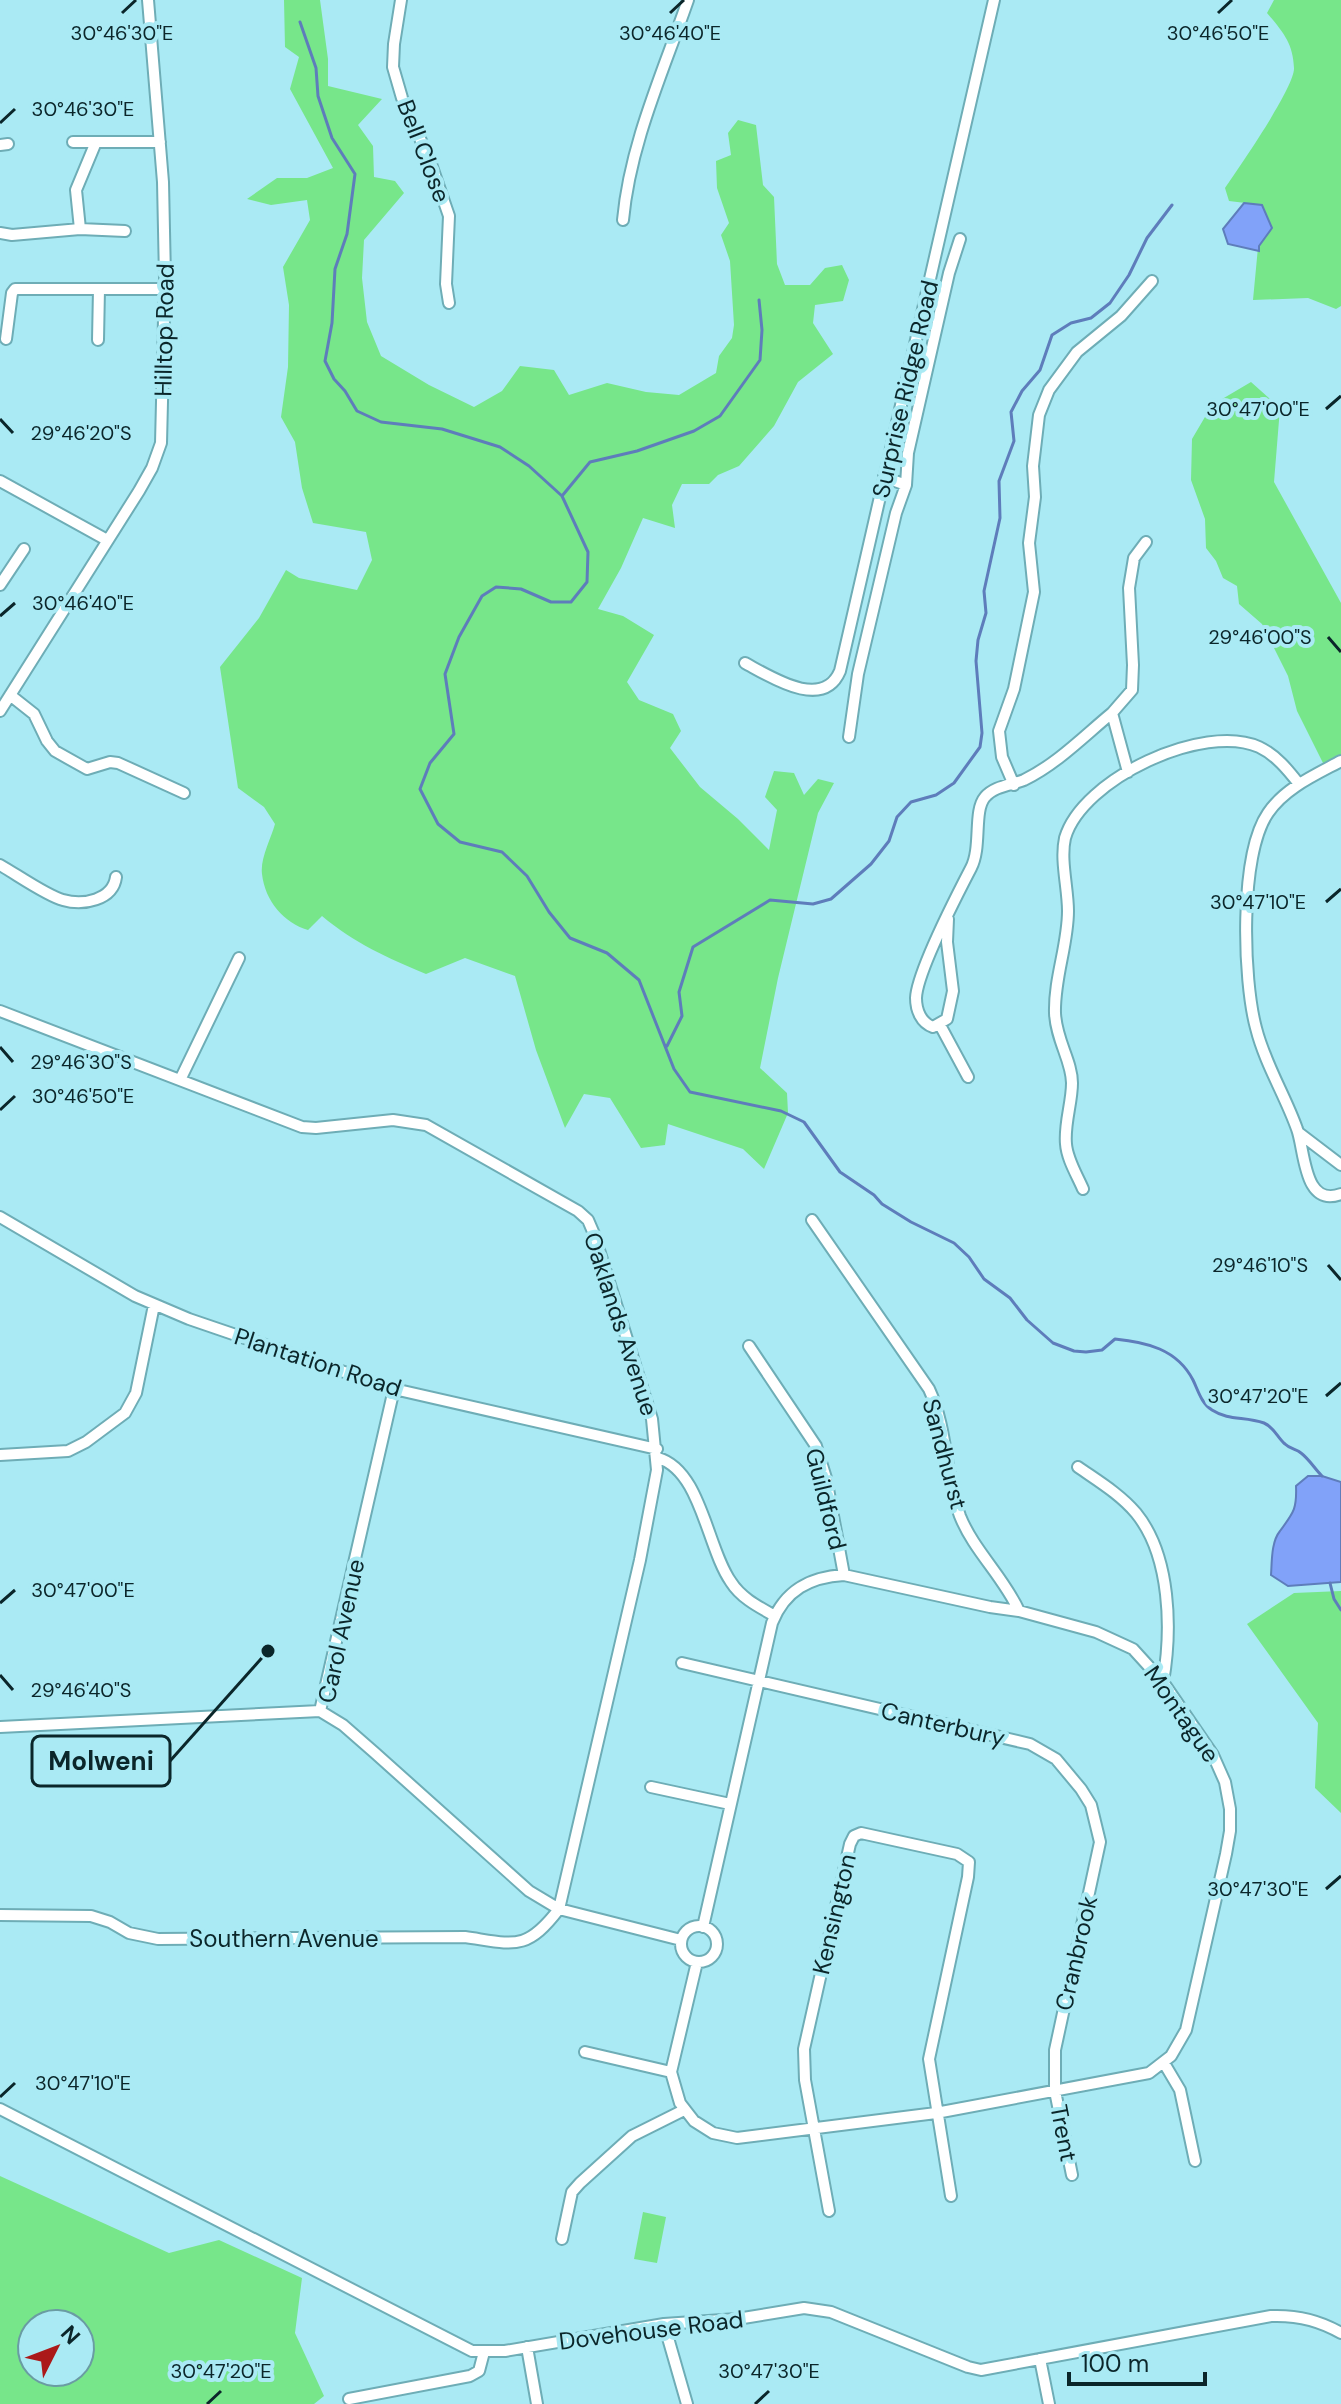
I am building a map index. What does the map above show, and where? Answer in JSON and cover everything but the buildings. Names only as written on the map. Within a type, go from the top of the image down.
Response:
[{"type":"street","name":"Hilltop Road","points":[[0,711],[152,468],[161,443],[165,289],[160,142],[148,0]]},
{"type":"street","name":"Bell Close","points":[[401,0],[393,67],[402,98],[430,161],[449,216],[446,284],[449,303]]},
{"type":"street","points":[[623,220],[633,156],[688,0]]},
{"type":"street","name":"Surprise Ridge Road","points":[[745,663],[784,683],[811,691],[822,689],[835,680],[842,663],[994,0]]},
{"type":"street","points":[[73,142],[160,142]]},
{"type":"street","points":[[80,229],[76,190],[96,142]]},
{"type":"street","points":[[0,233],[12,235],[80,229],[125,231]]},
{"type":"street","points":[[849,737],[858,674],[896,513],[906,485],[908,453],[949,273],[960,239]]},
{"type":"street","points":[[1014,785],[1002,757],[999,731],[1014,689],[1034,592],[1029,543],[1034,512],[1033,466],[1039,415],[1049,390],[1077,352],[1121,316],[1152,281]]},
{"type":"street","points":[[6,339],[15,289],[165,289]]},
{"type":"street","points":[[98,340],[99,289]]},
{"type":"street","points":[[884,477],[906,485]]},
{"type":"street","points":[[0,481],[107,540]]},
{"type":"street","points":[[948,919],[947,942],[953,991],[949,1016],[940,1025],[930,1026],[923,1021],[916,996],[920,982],[948,919],[977,855],[982,801],[991,791],[1014,785],[1051,763],[1112,713],[1132,690],[1129,588],[1134,558],[1146,542]]},
{"type":"street","points":[[0,585],[24,549]]},
{"type":"street","points":[[10,695],[34,714],[50,746],[82,767],[90,769],[110,762],[118,763],[184,793]]},
{"type":"street","points":[[1112,713],[1128,772]]},
{"type":"street","points":[[1083,1189],[1066,1148],[1072,1081],[1057,1038],[1055,1018],[1058,972],[1068,919],[1065,840],[1071,827],[1094,796],[1128,772],[1186,745],[1237,743],[1260,747],[1272,755],[1299,784]]},
{"type":"street","points":[[1341,761],[1299,784],[1273,807],[1258,836],[1250,887],[1246,958],[1255,1027],[1299,1133],[1309,1181],[1325,1195],[1341,1194]]},
{"type":"street","points":[[0,865],[62,900],[82,902],[98,899],[113,887],[116,877]]},
{"type":"street","points":[[180,1080],[239,958]]},
{"type":"street","name":"Oaklands Avenue","points":[[0,1011],[302,1127],[393,1120],[426,1125],[578,1211],[588,1220],[652,1419],[657,1453],[654,1494],[640,1560],[559,1909]]},
{"type":"street","points":[[940,1025],[968,1077]]},
{"type":"street","points":[[1299,1133],[1341,1165]]},
{"type":"street","name":"Plantation Road","points":[[0,1217],[154,1305],[394,1389],[657,1453]]},
{"type":"street","name":"Sandhurst","points":[[812,1220],[929,1389],[941,1421],[962,1520],[974,1543],[1006,1584],[1019,1611]]},
{"type":"street","points":[[0,1455],[68,1451],[86,1442],[125,1413],[136,1393],[154,1305]]},
{"type":"street","name":"Guildford","points":[[749,1346],[816,1446],[826,1478],[844,1575]]},
{"type":"street","name":"Carol Avenue","points":[[394,1389],[320,1711],[366,1745],[529,1891],[559,1909],[681,1940]]},
{"type":"street","points":[[657,1453],[671,1462],[685,1478],[730,1581],[751,1602],[775,1616]]},
{"type":"street","points":[[1078,1467],[1129,1505],[1154,1543],[1166,1596],[1163,1682]]},
{"type":"street","name":"Montague","points":[[703,1927],[775,1616],[790,1594],[807,1582],[844,1575],[1019,1611],[1096,1632],[1122,1643],[1142,1658],[1163,1682],[1221,1771],[1228,1791],[1231,1820],[1220,1883],[1186,2030],[1181,2043],[1164,2063]]},
{"type":"street","name":"Canterbury","points":[[682,1663],[1037,1747],[1065,1768],[1095,1815]]},
{"type":"street","points":[[0,1727],[320,1711]]},
{"type":"street","points":[[651,1787],[730,1804]]},
{"type":"street","name":"Cranbrook","points":[[1055,2091],[1058,2035],[1099,1851],[1095,1815]]},
{"type":"street","name":"Kensington","points":[[814,2129],[804,2064],[806,2037],[850,1844],[854,1836],[861,1833],[957,1854],[969,1862],[931,2039],[929,2059],[936,2113]]},
{"type":"street","name":"Southern Avenue","points":[[0,1915],[91,1916],[129,1933],[158,1939],[465,1937],[510,1944],[532,1938],[559,1909]]},
{"type":"street","points":[[703,1927],[715,1938],[716,1950],[709,1959],[697,1962],[683,1952],[681,1940],[692,1928],[703,1927]]},
{"type":"street","points":[[697,1962],[671,2072],[684,2110],[705,2129],[732,2138],[936,2113],[1131,2078],[1149,2073],[1164,2063],[1180,2090],[1195,2161]]},
{"type":"street","points":[[585,2052],[671,2072]]},
{"type":"street","name":"Trent","points":[[1055,2091],[1072,2175]]},
{"type":"street","name":"Dovehouse Road","points":[[0,2109],[460,2347],[484,2352],[664,2324],[737,2319],[810,2307],[831,2312],[976,2370],[1271,2316],[1300,2317],[1341,2333]]},
{"type":"street","points":[[562,2239],[572,2192],[580,2183],[632,2136],[684,2110]]},
{"type":"street","points":[[936,2113],[951,2196]]},
{"type":"street","points":[[814,2129],[829,2211]]},
{"type":"street","points":[[664,2324],[687,2404]]},
{"type":"street","points":[[527,2347],[537,2404]]},
{"type":"street","points":[[349,2399],[470,2376],[479,2371],[484,2352]]},
{"type":"street","points":[[1040,2359],[1049,2404]]},
{"type":"green space","points":[[284,0],[320,0],[328,59],[328,86],[382,99],[358,125],[373,146],[374,177],[395,181],[404,193],[364,240],[362,278],[367,322],[381,356],[429,385],[474,407],[502,391],[520,366],[554,370],[569,395],[607,383],[646,392],[679,395],[716,373],[719,356],[732,338],[734,325],[730,261],[721,235],[729,223],[717,188],[716,161],[731,155],[728,133],[738,120],[756,125],[763,185],[774,197],[777,264],[785,285],[810,285],[825,268],[842,265],[849,280],[843,301],[815,305],[813,323],[833,354],[798,382],[774,426],[739,466],[718,475],[709,484],[682,484],[672,505],[675,528],[643,518],[621,568],[598,609],[623,616],[654,635],[627,682],[639,700],[673,714],[681,731],[670,748],[700,787],[769,850],[777,810],[765,797],[774,771],[794,773],[804,795],[818,779],[834,783],[818,813],[778,978],[760,1068],[787,1093],[788,1113],[764,1169],[743,1149],[668,1124],[665,1145],[641,1148],[610,1098],[584,1094],[565,1128],[536,1050],[515,976],[465,958],[426,974],[359,942],[322,916],[308,930],[299,927],[277,910],[267,893],[262,868],[275,824],[264,807],[238,788],[220,667],[259,618],[286,570],[299,578],[357,590],[372,560],[366,532],[313,523],[302,488],[295,442],[281,417],[288,367],[289,305],[283,267],[310,220],[307,200],[271,205],[247,199],[277,178],[307,178],[333,168],[290,89],[299,57],[285,47]]},
{"type":"green space","points":[[1274,0],[1341,0],[1341,306],[1336,309],[1308,298],[1253,300],[1262,205],[1229,201],[1225,188],[1265,128],[1292,78],[1294,68],[1289,45],[1267,13]]},
{"type":"green space","points":[[1251,382],[1280,408],[1274,482],[1341,603],[1341,758],[1325,767],[1297,711],[1288,676],[1262,624],[1239,604],[1237,586],[1223,578],[1206,548],[1205,519],[1191,480],[1192,439],[1212,405]]},
{"type":"green space","points":[[1341,1591],[1341,1813],[1315,1788],[1318,1723],[1247,1624],[1294,1593]]},
{"type":"green space","points":[[0,2176],[169,2253],[219,2240],[302,2278],[295,2333],[324,2396],[314,2404],[0,2404]]},
{"type":"green space","points":[[643,2212],[666,2217],[657,2263],[634,2259]]},
{"type":"water","points":[[1244,203],[1262,205],[1272,228],[1259,246],[1259,251],[1228,244],[1223,229]]},
{"type":"water","points":[[1308,1476],[1322,1476],[1341,1482],[1341,1582],[1288,1586],[1271,1575],[1273,1546],[1293,1511],[1296,1486]]},
{"type":"waterway","points":[[300,22],[316,68],[318,96],[332,138],[355,174],[347,234],[335,269],[332,323],[325,361],[334,379],[357,411],[381,422],[442,429],[500,447],[529,466],[562,496],[588,552],[587,582],[571,602],[551,602],[521,589],[496,587],[482,596],[459,637],[445,674],[454,734],[430,763],[420,789],[438,824],[460,842],[502,852],[527,876],[549,912],[570,938],[607,953],[639,980],[674,1069],[690,1092],[781,1111],[804,1122],[840,1172],[882,1204],[954,1243],[969,1257],[984,1279],[1010,1298],[1027,1320],[1053,1343],[1086,1352],[1102,1350],[1115,1339],[1160,1349],[1186,1369],[1208,1407],[1225,1416],[1267,1425],[1287,1446],[1304,1455],[1322,1476]]},
{"type":"waterway","points":[[667,1046],[682,1016],[679,992],[693,947],[770,900],[813,904],[831,899],[871,864],[889,841],[897,817],[911,802],[936,795],[954,783],[980,747],[982,733],[976,661],[986,613],[984,591],[1000,518],[999,481],[1014,441],[1011,412],[1022,391],[1040,370],[1052,335],[1071,323],[1091,318],[1110,303],[1129,275],[1147,238],[1172,205]]},
{"type":"waterway","points":[[562,496],[590,462],[637,451],[694,431],[720,416],[760,360],[762,330],[759,300]]},
{"type":"waterway","points":[[1330,1583],[1341,1610]]},
{"type":"place","name":"Molweni","points":[[268,1651]]}]
